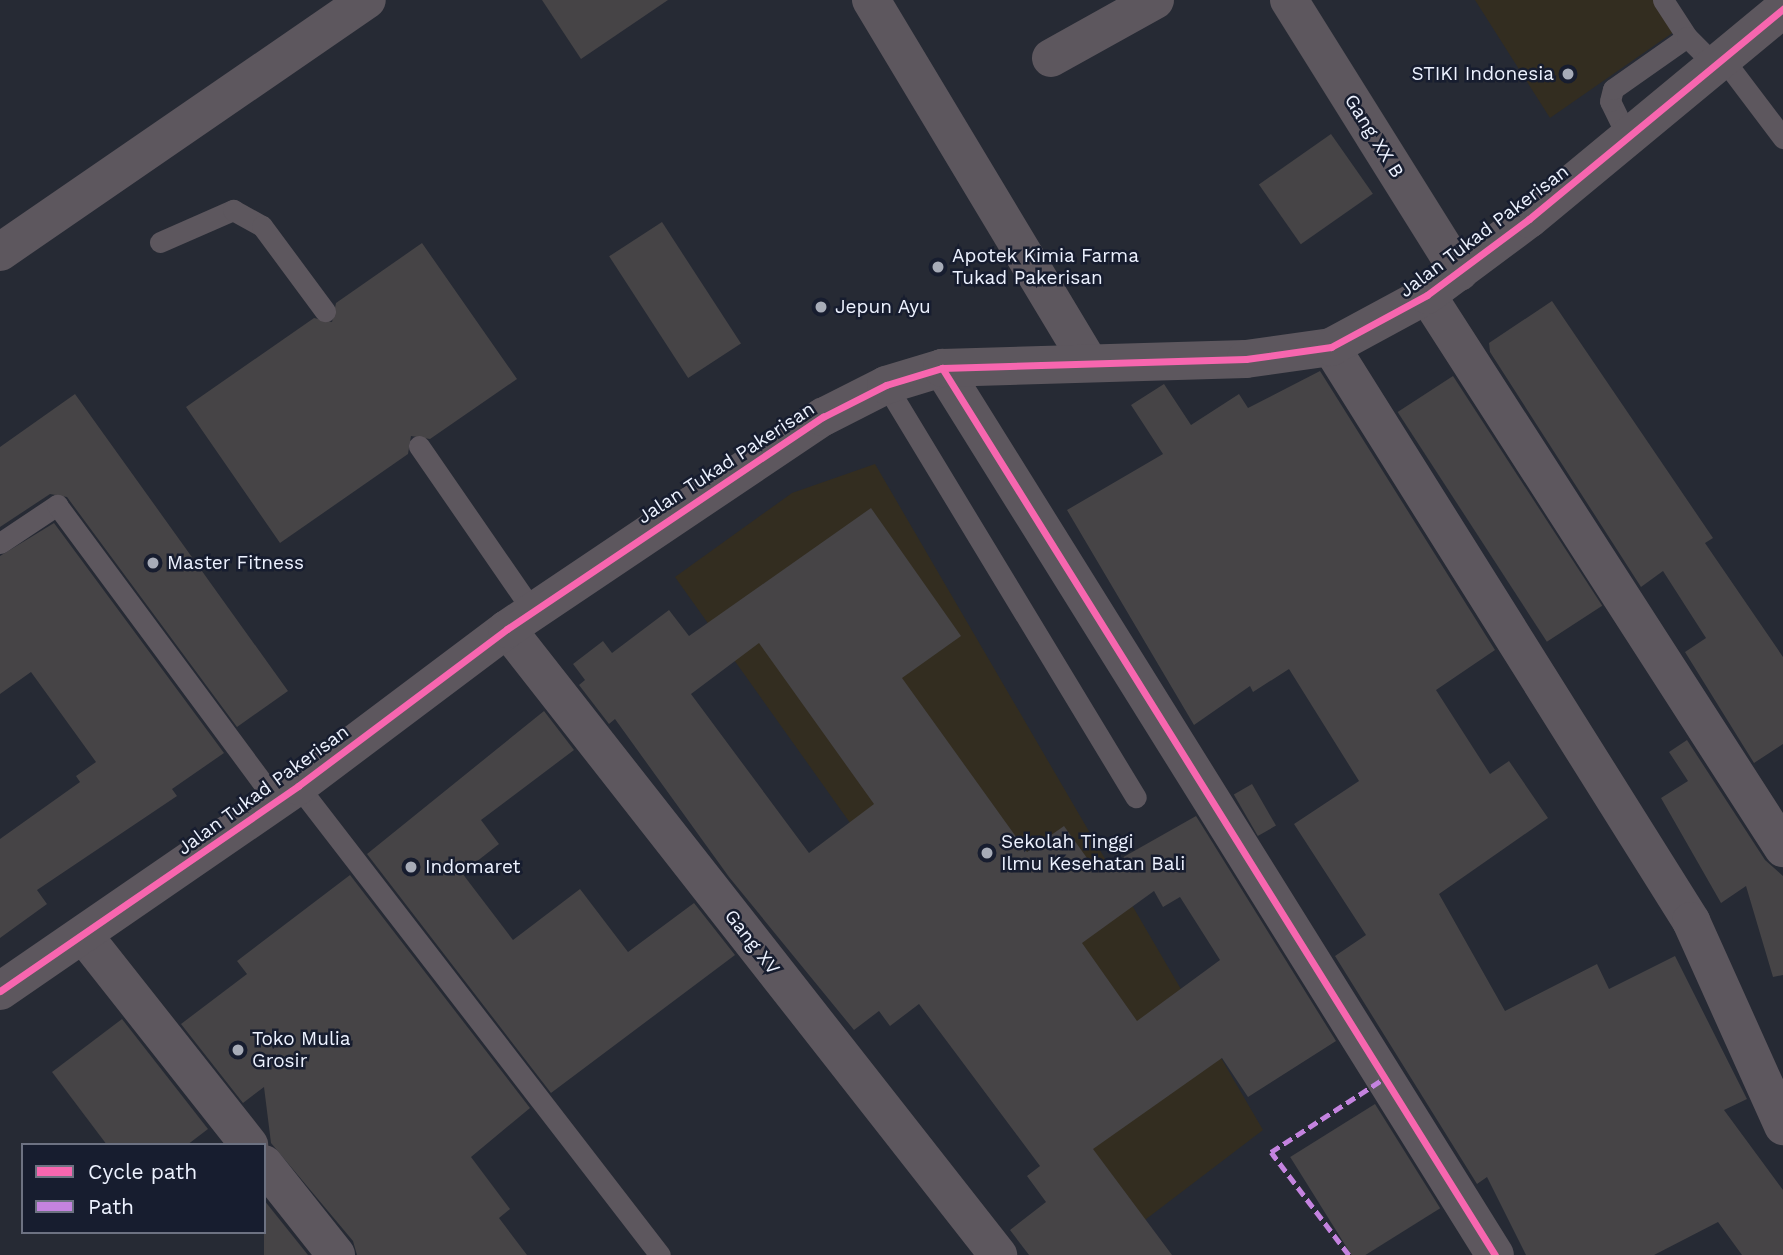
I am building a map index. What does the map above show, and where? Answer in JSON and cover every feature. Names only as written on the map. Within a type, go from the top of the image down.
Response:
[{"type":"street","points":[[0,252],[367,0]]},
{"type":"street","points":[[871,0],[1087,360]]},
{"type":"street","points":[[1051,58],[1155,0]]},
{"type":"street","name":"Gang XX B","points":[[1289,0],[1459,272]]},
{"type":"street","name":"Jalan Tukad Pakerisan","points":[[0,991],[85,937],[287,793],[520,620],[823,417],[886,385],[942,368],[1087,360],[1246,359],[1331,347],[1427,295],[1459,272],[1629,140],[1783,9]]},
{"type":"street","points":[[1427,295],[1783,848]]},
{"type":"street","points":[[1331,347],[1691,921],[1783,1126]]},
{"type":"street","points":[[942,368],[1495,1255]]},
{"type":"street","name":"Gang XV","points":[[520,620],[998,1255]]},
{"type":"street","points":[[85,937],[247,1143]]},
{"type":"street","points":[[266,1167],[336,1255]]},
{"type":"lane","points":[[1663,0],[1686,37],[1720,64],[1783,138]]},
{"type":"lane","points":[[1629,140],[1610,101],[1613,89],[1686,37]]},
{"type":"lane","points":[[160,242],[233,210],[262,226],[325,311]]},
{"type":"lane","points":[[886,385],[1136,797]]},
{"type":"lane","points":[[419,446],[520,620]]},
{"type":"lane","points":[[0,543],[57,505],[660,1255]]},
{"type":"shaded area","name":"STIKI Indonesia","points":[[1475,0],[1660,0],[1678,29],[1550,118]]},
{"type":"shaded area","name":"Sekolah Tinggi Ilmu Kesehatan Bali","points":[[875,464],[1263,1130],[1137,1226],[675,577],[792,493]]},
{"type":"building","points":[[542,0],[668,0],[581,59]]},
{"type":"building","points":[[1331,134],[1373,194],[1301,244],[1259,184]]},
{"type":"building","points":[[662,222],[741,344],[688,378],[609,256]]},
{"type":"building","points":[[422,243],[517,379],[430,439],[411,436],[408,454],[280,543],[186,407],[314,318],[332,322],[336,303]]},
{"type":"building","points":[[1552,301],[1713,538],[1705,543],[1783,657],[1783,744],[1754,763],[1685,652],[1706,638],[1663,571],[1641,587],[1490,352],[1489,343]]},
{"type":"building","points":[[1320,371],[1495,650],[1436,690],[1490,774],[1509,761],[1548,818],[1439,894],[1505,1011],[1597,964],[1609,989],[1675,956],[1747,1099],[1724,1110],[1783,1190],[1783,1255],[1742,1255],[1718,1222],[1654,1255],[1526,1255],[1487,1177],[1477,1184],[1335,956],[1366,935],[1294,824],[1359,781],[1289,669],[1253,692],[1250,686],[1194,725],[1067,510],[1163,454],[1131,405],[1164,384],[1191,425],[1239,394],[1248,408]]},
{"type":"building","points":[[1453,376],[1602,606],[1547,642],[1398,412]]},
{"type":"building","name":"Master Fitness","points":[[75,394],[288,691],[237,727],[67,497],[50,494],[0,527],[0,447]]},
{"type":"building","points":[[871,508],[961,636],[902,678],[1027,852],[1064,826],[1097,872],[1196,816],[1336,1041],[1248,1097],[1222,1058],[1093,1149],[1172,1255],[1029,1255],[1010,1230],[1046,1202],[1027,1176],[1040,1166],[919,1004],[890,1026],[879,1011],[854,1030],[729,877],[615,719],[609,724],[579,685],[585,680],[573,664],[603,641],[612,653],[669,610],[689,636]],"holes":[[[759,643],[874,804],[809,853],[691,694]],[[1154,891],[1163,907],[1180,897],[1220,960],[1137,1021],[1082,943]]]},
{"type":"building","points":[[54,523],[224,753],[172,789],[177,796],[37,890],[47,904],[0,938],[0,839],[80,782],[76,776],[96,762],[31,672],[0,694],[0,556]]},
{"type":"building","points":[[544,711],[574,750],[481,820],[499,844],[462,873],[513,940],[580,889],[628,952],[694,903],[735,955],[551,1093],[367,854]]},
{"type":"building","points":[[1687,740],[1765,860],[1783,876],[1783,975],[1773,977],[1746,886],[1721,903],[1661,798],[1688,781],[1669,752]]},
{"type":"building","points":[[1252,784],[1276,826],[1258,836],[1234,794]]},
{"type":"building","points":[[350,875],[530,1108],[471,1157],[510,1209],[499,1218],[527,1255],[357,1255],[353,1241],[271,1143],[264,1087],[243,1103],[181,1024],[247,974],[237,961]]},
{"type":"building","points":[[122,1019],[208,1129],[190,1143],[105,1143],[52,1072]]},
{"type":"building","points":[[1375,1104],[1440,1208],[1365,1255],[1351,1255],[1290,1157]]},
{"type":"building","points":[[266,1202],[308,1255],[264,1255],[266,1234]]},
{"type":"marked path","points":[[1349,1255],[1271,1152],[1385,1078]]},
{"type":"cycle path","points":[[0,991],[298,786],[507,629],[823,417],[886,385],[942,368],[1246,359],[1331,347],[1427,295],[1529,219],[1783,9]]},
{"type":"cycle path","points":[[942,368],[1495,1255]]},
{"type":"place","name":"STIKI Indonesia","points":[[1568,74]]},
{"type":"place","name":"Apotek Kimia Farma Tukad Pakerisan","points":[[938,267]]},
{"type":"place","name":"Jepun Ayu","points":[[821,307]]},
{"type":"place","name":"Master Fitness","points":[[153,563]]},
{"type":"place","name":"Sekolah Tinggi Ilmu Kesehatan Bali","points":[[987,853]]},
{"type":"place","name":"Indomaret","points":[[411,867]]},
{"type":"place","name":"Toko Mulia Grosir","points":[[238,1050]]}]
